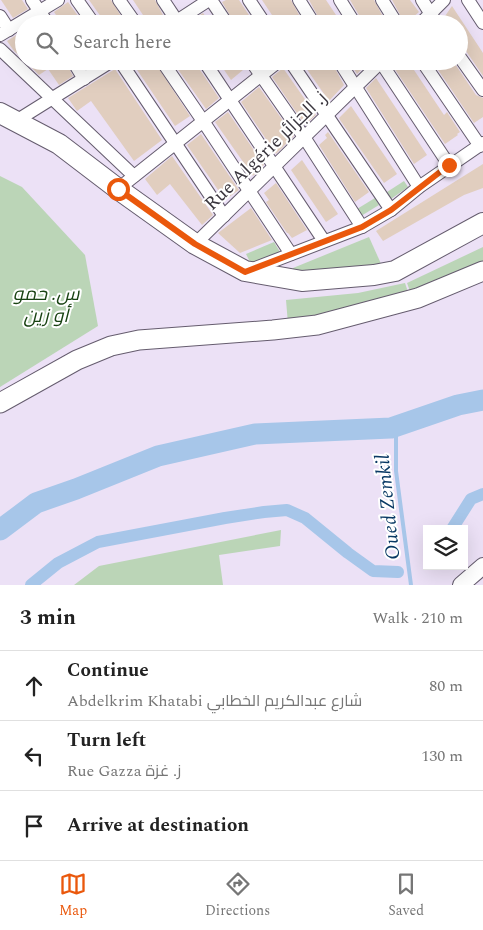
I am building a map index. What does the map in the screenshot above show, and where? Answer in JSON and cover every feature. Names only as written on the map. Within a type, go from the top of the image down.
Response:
[{"type":"main road","points":[[8,117],[59,144],[195,244],[245,272],[302,281],[381,274],[395,271],[483,223]]},
{"type":"main road","points":[[0,403],[77,360],[110,346],[139,340],[317,325],[418,298],[483,271]]},
{"type":"street","points":[[32,0],[42,15]]},
{"type":"street","points":[[35,15],[58,0]]},
{"type":"street","points":[[77,0],[88,15]]},
{"type":"street","points":[[120,0],[130,15]]},
{"type":"street","points":[[163,0],[171,15]]},
{"type":"street","points":[[188,15],[210,0],[221,15]]},
{"type":"street","points":[[249,0],[259,15]]},
{"type":"street","points":[[299,0],[308,15]]},
{"type":"street","points":[[340,0],[350,15]]},
{"type":"street","points":[[382,0],[391,15]]},
{"type":"street","points":[[422,0],[431,15]]},
{"type":"street","points":[[436,15],[444,0]]},
{"type":"street","points":[[468,0],[483,22]]},
{"type":"street","points":[[0,16],[4,33],[15,27]]},
{"type":"street","points":[[0,48],[15,63]]},
{"type":"street","points":[[468,69],[483,90]]},
{"type":"street","points":[[22,70],[134,176]]},
{"type":"street","points":[[79,70],[84,78]]},
{"type":"street","points":[[8,117],[52,99],[97,70]]},
{"type":"street","points":[[126,70],[224,216]]},
{"type":"street","points":[[168,70],[291,254]]},
{"type":"street","points":[[210,70],[324,241]]},
{"type":"street","points":[[257,70],[304,137],[362,227]]},
{"type":"street","points":[[118,189],[267,70]]},
{"type":"street","points":[[296,70],[391,210]]},
{"type":"street","points":[[345,70],[418,187]]},
{"type":"street","name":"Rue Algérie ز. الجزائر","points":[[195,244],[373,70]]},
{"type":"street","points":[[386,70],[449,165]]},
{"type":"street","points":[[245,272],[362,227],[391,210],[418,187],[481,145],[428,70]]},
{"type":"street","points":[[461,585],[483,566]]},
{"type":"green space","name":"س. حمو أو زين","points":[[0,176],[22,187],[85,255],[98,326],[0,387]]},
{"type":"green space","points":[[404,181],[408,187],[391,199],[387,192]]},
{"type":"green space","points":[[375,198],[379,205],[361,216],[357,209]]},
{"type":"green space","points":[[369,237],[382,266],[293,271],[293,268]]},
{"type":"green space","points":[[274,242],[280,252],[251,264],[246,254]]},
{"type":"green space","points":[[483,247],[483,262],[411,294],[407,283]]},
{"type":"green space","points":[[405,283],[409,295],[288,324],[286,300],[358,293]]},
{"type":"green space","points":[[281,530],[280,546],[219,555],[223,585],[74,585],[99,566]]},
{"type":"building","points":[[1,0],[22,0],[28,9],[15,15],[13,18]]},
{"type":"building","points":[[89,0],[111,0],[120,15],[100,15]]},
{"type":"building","points":[[133,0],[155,0],[163,15],[143,15]]},
{"type":"building","points":[[226,0],[239,0],[249,15],[230,15],[222,2]]},
{"type":"building","points":[[262,0],[291,0],[299,15],[272,15]]},
{"type":"building","points":[[309,0],[326,0],[336,15],[317,15]]},
{"type":"building","points":[[350,0],[374,0],[382,15],[359,15]]},
{"type":"building","points":[[392,0],[410,0],[419,12],[416,15],[400,15]]},
{"type":"building","points":[[68,2],[77,15],[56,15],[54,12]]},
{"type":"building","points":[[452,6],[458,15],[446,15]]},
{"type":"building","points":[[468,30],[483,53],[483,76],[468,54]]},
{"type":"building","points":[[15,36],[15,52],[14,51],[7,41]]},
{"type":"building","points":[[34,70],[46,70],[39,75]]},
{"type":"building","points":[[49,70],[70,70],[73,76],[59,85]]},
{"type":"building","points":[[116,70],[162,140],[134,161],[91,101],[77,111],[68,98]]},
{"type":"building","points":[[137,70],[160,70],[190,116],[175,126]]},
{"type":"building","points":[[178,70],[200,70],[219,98],[206,109]]},
{"type":"building","points":[[224,70],[243,70],[231,80]]},
{"type":"building","points":[[281,70],[284,70],[316,115],[305,125],[272,77]]},
{"type":"building","points":[[307,70],[336,70],[344,85],[329,101]]},
{"type":"building","points":[[395,70],[414,70],[444,115],[447,112],[460,132],[445,144]]},
{"type":"building","points":[[438,70],[459,70],[476,95],[483,98],[483,117],[474,123]]},
{"type":"building","points":[[376,78],[427,155],[414,164],[366,88]]},
{"type":"building","points":[[259,87],[294,136],[276,154],[241,102]]},
{"type":"building","points":[[351,106],[397,174],[384,183],[339,118]]},
{"type":"building","points":[[228,112],[264,165],[253,176],[215,122]]},
{"type":"building","points":[[328,132],[369,192],[355,202],[319,145],[327,138],[325,135]]},
{"type":"building","points":[[201,134],[239,190],[225,200],[187,145]]},
{"type":"building","points":[[172,156],[213,215],[202,225],[170,184],[157,195],[145,179]]},
{"type":"building","points":[[302,160],[338,214],[326,222],[291,170]]},
{"type":"building","points":[[483,164],[483,188],[464,195],[383,241],[376,231]]},
{"type":"building","points":[[276,183],[307,230],[292,238],[266,202],[269,200],[264,193]]},
{"type":"building","points":[[251,208],[272,240],[240,253],[218,233]]},
{"type":"waterway","points":[[0,530],[36,503],[158,456],[255,434],[391,428],[458,405],[483,400]]},
{"type":"waterway","name":"Oued Zemkil","points":[[391,428],[396,434],[396,471],[411,585]]},
{"type":"waterway","points":[[455,525],[471,499],[483,494]]},
{"type":"waterway","points":[[31,585],[58,563],[98,542],[225,518],[287,510],[305,518],[373,571],[398,572]]},
{"type":"route","points":[[118,189],[195,244],[245,272],[362,227],[391,210],[418,187],[449,165]]}]
